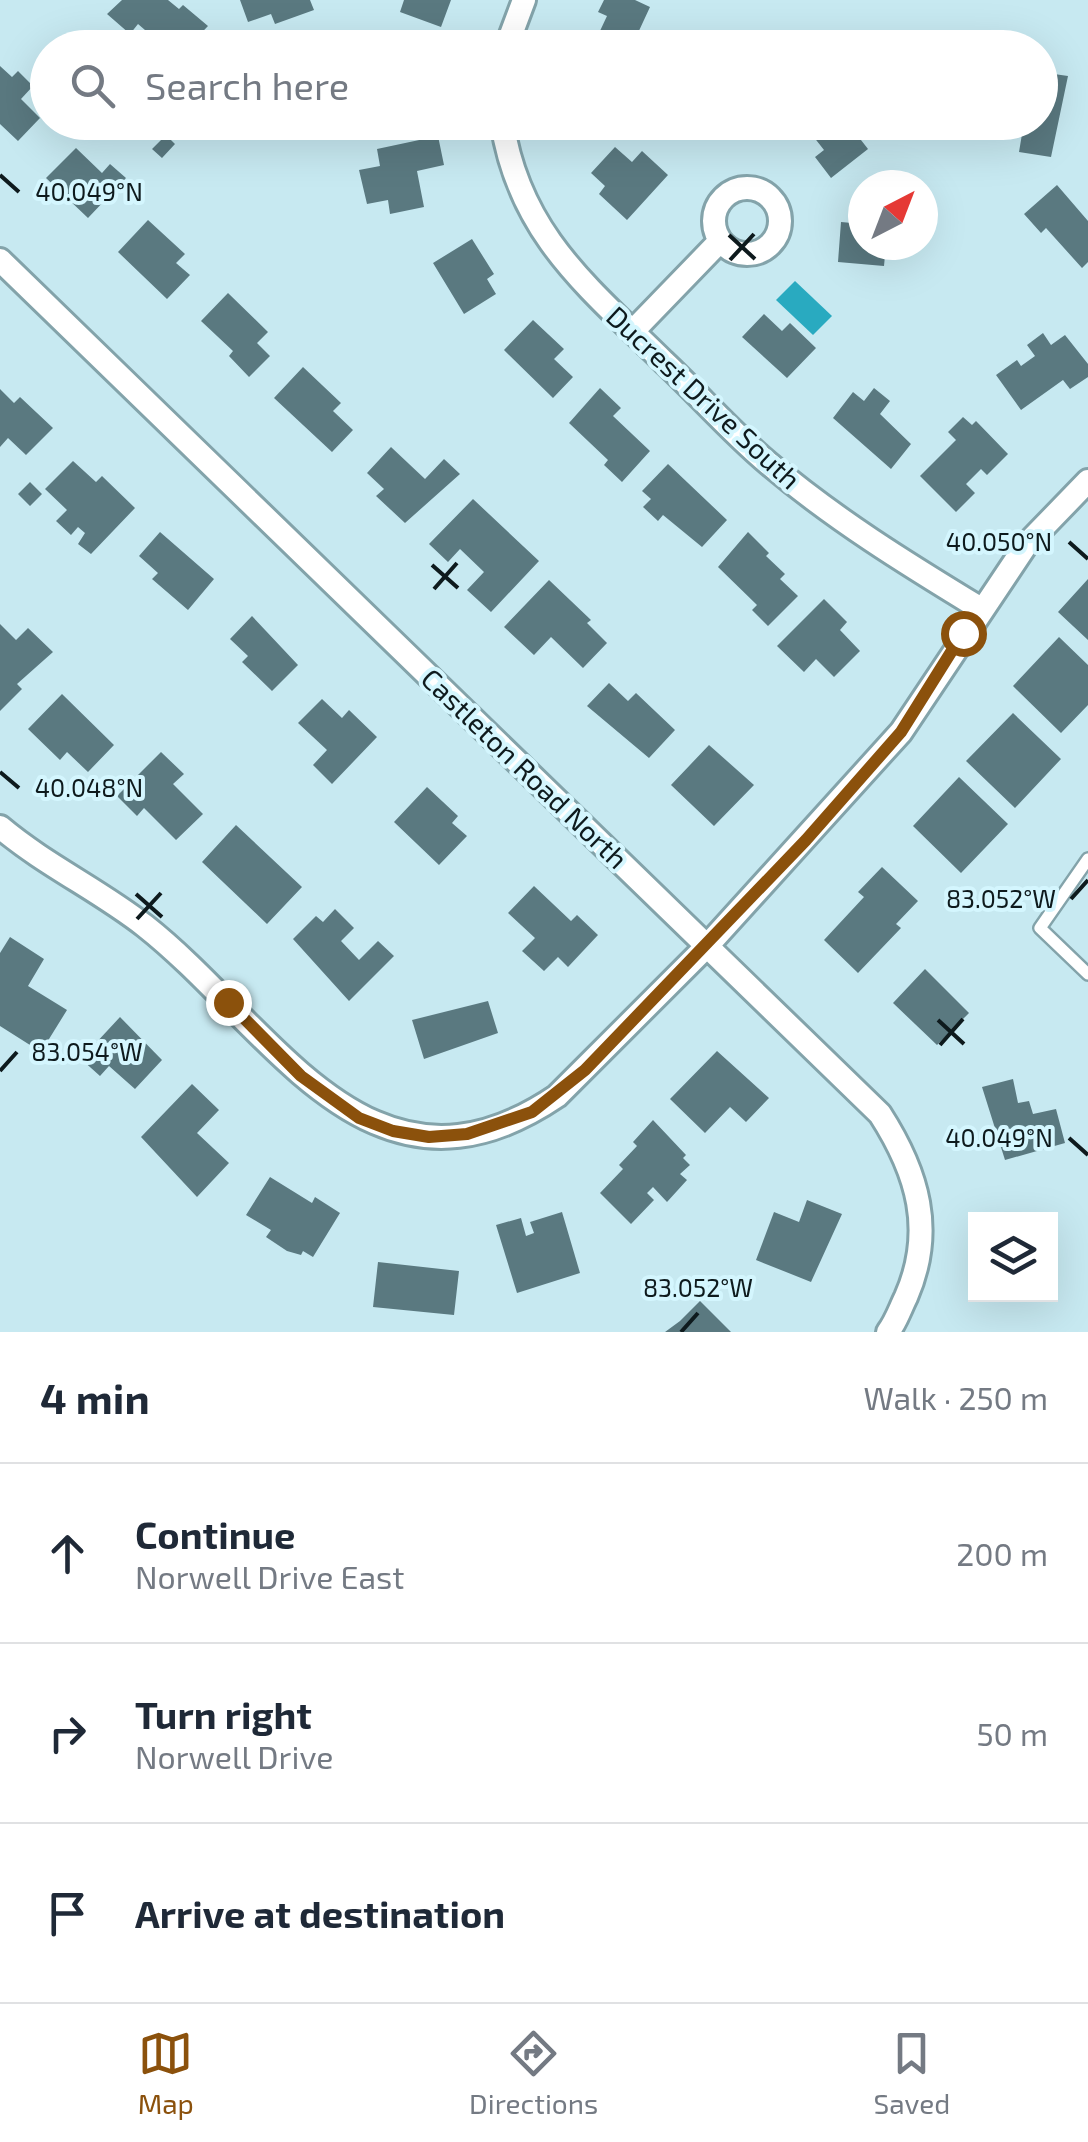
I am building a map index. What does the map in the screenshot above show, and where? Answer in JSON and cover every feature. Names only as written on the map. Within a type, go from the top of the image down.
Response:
[{"type":"street","points":[[513,30],[524,0]]},
{"type":"street","name":"Ducrest Drive South","points":[[505,140],[509,167],[534,220],[572,272],[765,461],[832,514],[981,609]]},
{"type":"street","points":[[634,331],[720,242]]},
{"type":"street","name":"Castleton Road North","points":[[0,260],[880,1114],[902,1149],[922,1212],[922,1250],[888,1332]]},
{"type":"street","points":[[0,827],[144,925],[301,1076],[359,1118],[393,1131],[429,1137],[467,1134],[532,1112],[585,1070],[707,946],[901,732],[1026,545],[1088,482]]},
{"type":"lane","points":[[1088,859],[1040,928],[1088,974]]},
{"type":"water","points":[[795,281],[832,316],[813,335],[776,300]]},
{"type":"building","points":[[122,0],[168,0],[179,9],[183,5],[208,26],[204,30],[145,30],[138,24],[133,30],[125,30],[107,14]]},
{"type":"building","points":[[240,0],[310,0],[314,10],[275,24],[271,14],[248,22]]},
{"type":"building","points":[[404,0],[451,0],[441,27],[400,12]]},
{"type":"building","points":[[604,0],[635,0],[650,7],[639,30],[600,30],[607,16],[598,12]]},
{"type":"building","points":[[0,66],[12,77],[18,71],[30,83],[30,89],[21,99],[30,108],[30,128],[18,141],[0,124]]},
{"type":"building","points":[[1058,75],[1068,76],[1058,124]]},
{"type":"building","points":[[161,140],[175,144],[162,158],[152,149]]},
{"type":"building","points":[[439,140],[444,165],[417,171],[424,207],[390,214],[388,200],[367,204],[359,170],[380,166],[377,149]]},
{"type":"building","points":[[816,140],[861,140],[868,149],[831,178],[815,157],[824,150]]},
{"type":"building","points":[[1021,140],[1055,140],[1051,157],[1019,152]]},
{"type":"building","points":[[615,147],[632,162],[642,151],[668,175],[627,220],[599,194],[605,186],[591,173]]},
{"type":"building","points":[[76,148],[102,173],[110,164],[126,178],[88,218],[46,178]]},
{"type":"building","points":[[1057,185],[1088,221],[1088,262],[1082,268],[1046,228],[1041,233],[1024,214]]},
{"type":"building","points":[[148,220],[185,254],[176,263],[190,275],[167,299],[118,252]]},
{"type":"building","points":[[841,222],[848,223],[848,260],[885,260],[884,266],[838,262]]},
{"type":"building","points":[[472,239],[494,274],[487,279],[496,294],[464,314],[433,263]]},
{"type":"building","points":[[228,293],[268,332],[257,343],[270,356],[249,377],[229,356],[233,351],[201,321]]},
{"type":"building","points":[[764,314],[782,331],[790,323],[816,348],[787,378],[742,337]]},
{"type":"building","points":[[533,320],[564,349],[554,359],[573,377],[553,398],[504,350]]},
{"type":"building","points":[[1043,333],[1051,345],[1065,335],[1088,364],[1088,377],[1070,389],[1063,380],[1021,410],[996,375],[1017,360],[1021,366],[1035,356],[1027,345]]},
{"type":"building","points":[[303,367],[341,403],[333,411],[353,430],[332,452],[274,398]]},
{"type":"building","points":[[600,388],[621,408],[613,416],[650,451],[622,482],[604,465],[608,460],[569,423]]},
{"type":"building","points":[[874,388],[890,401],[880,414],[911,444],[891,469],[833,418],[853,392],[864,401]]},
{"type":"building","points":[[0,389],[14,403],[20,397],[53,428],[26,455],[8,438],[0,447]]},
{"type":"building","points":[[963,417],[972,425],[976,421],[1008,454],[987,475],[981,469],[966,484],[975,493],[956,512],[920,476],[956,440],[948,432]]},
{"type":"building","points":[[391,447],[425,479],[444,459],[460,474],[405,523],[376,496],[384,489],[367,473]]},
{"type":"building","points":[[73,461],[96,482],[102,476],[135,508],[91,554],[78,544],[85,533],[78,527],[71,535],[56,521],[67,510],[45,489]]},
{"type":"building","points":[[668,464],[727,520],[702,547],[663,515],[658,521],[643,507],[651,499],[642,491]]},
{"type":"building","points":[[30,482],[42,494],[30,506],[18,494]]},
{"type":"building","points":[[473,499],[539,561],[491,612],[467,590],[484,572],[460,549],[448,562],[429,544]]},
{"type":"building","points":[[160,532],[214,579],[188,610],[152,579],[158,573],[139,556]]},
{"type":"building","points":[[748,532],[785,574],[780,579],[798,596],[768,626],[752,610],[757,605],[718,567]]},
{"type":"building","points":[[1088,579],[1088,640],[1058,612]]},
{"type":"building","points":[[549,580],[591,620],[587,623],[607,643],[583,668],[551,637],[534,655],[504,627]]},
{"type":"building","points":[[824,599],[847,622],[840,630],[860,651],[834,677],[816,659],[804,672],[777,646]]},
{"type":"building","points":[[252,616],[298,665],[272,691],[242,662],[248,656],[230,639]]},
{"type":"building","points":[[0,624],[16,640],[28,628],[53,652],[17,684],[22,689],[0,711]]},
{"type":"building","points":[[1059,637],[1088,665],[1088,705],[1061,733],[1013,686]]},
{"type":"building","points":[[609,683],[628,701],[636,693],[675,730],[649,758],[587,706]]},
{"type":"building","points":[[62,694],[114,745],[88,772],[67,752],[60,760],[28,729]]},
{"type":"building","points":[[322,699],[342,718],[349,710],[377,737],[332,784],[313,765],[327,750],[298,723]]},
{"type":"building","points":[[1013,713],[1061,759],[1015,808],[966,761]]},
{"type":"building","points":[[709,745],[754,785],[714,826],[671,785]]},
{"type":"building","points":[[161,752],[184,774],[173,784],[203,814],[176,840],[144,808],[137,816],[117,796]]},
{"type":"building","points":[[959,777],[1008,824],[961,873],[913,826]]},
{"type":"building","points":[[427,787],[458,816],[452,823],[467,836],[439,865],[394,822]]},
{"type":"building","points":[[236,825],[302,887],[267,924],[202,862]]},
{"type":"building","points":[[882,867],[918,901],[896,924],[901,928],[858,973],[824,940],[864,897],[858,892]]},
{"type":"building","points":[[534,886],[571,921],[577,915],[598,935],[568,967],[558,957],[544,971],[522,951],[535,938],[508,913]]},
{"type":"building","points":[[335,909],[354,928],[341,941],[359,960],[378,941],[394,956],[349,1001],[293,939],[316,916],[323,922]]},
{"type":"building","points":[[10,937],[44,959],[28,986],[67,1010],[41,1052],[0,1026],[0,953]]},
{"type":"building","points":[[925,969],[969,1013],[937,1045],[893,1003]]},
{"type":"building","points":[[488,1001],[498,1033],[424,1059],[412,1020]]},
{"type":"building","points":[[120,1017],[162,1060],[135,1089],[109,1066],[100,1076],[81,1059]]},
{"type":"building","points":[[717,1051],[769,1098],[746,1122],[730,1107],[705,1133],[670,1099]]},
{"type":"building","points":[[1013,1079],[1018,1103],[1029,1101],[1033,1114],[1056,1109],[1065,1143],[1005,1160],[982,1087]]},
{"type":"building","points":[[192,1084],[219,1110],[197,1133],[229,1163],[197,1197],[141,1137]]},
{"type":"building","points":[[653,1120],[686,1155],[683,1158],[690,1165],[680,1174],[687,1180],[667,1202],[653,1187],[647,1193],[654,1200],[631,1224],[600,1193],[623,1169],[619,1165],[637,1146],[633,1142]]},
{"type":"building","points":[[270,1177],[312,1203],[315,1197],[340,1213],[313,1257],[303,1251],[301,1255],[287,1251],[266,1237],[271,1230],[246,1215]]},
{"type":"building","points":[[807,1200],[842,1214],[811,1282],[756,1260],[774,1212],[799,1222]]},
{"type":"building","points":[[562,1212],[580,1273],[517,1293],[496,1225],[521,1218],[526,1236],[534,1233],[530,1222]]},
{"type":"building","points":[[378,1262],[459,1271],[454,1315],[373,1307]]},
{"type":"building","points":[[700,1301],[731,1332],[665,1332],[680,1321]]},
{"type":"route","points":[[228,1002],[301,1076],[359,1118],[393,1131],[429,1137],[467,1134],[532,1112],[585,1070],[806,840],[901,732],[963,633]]}]
